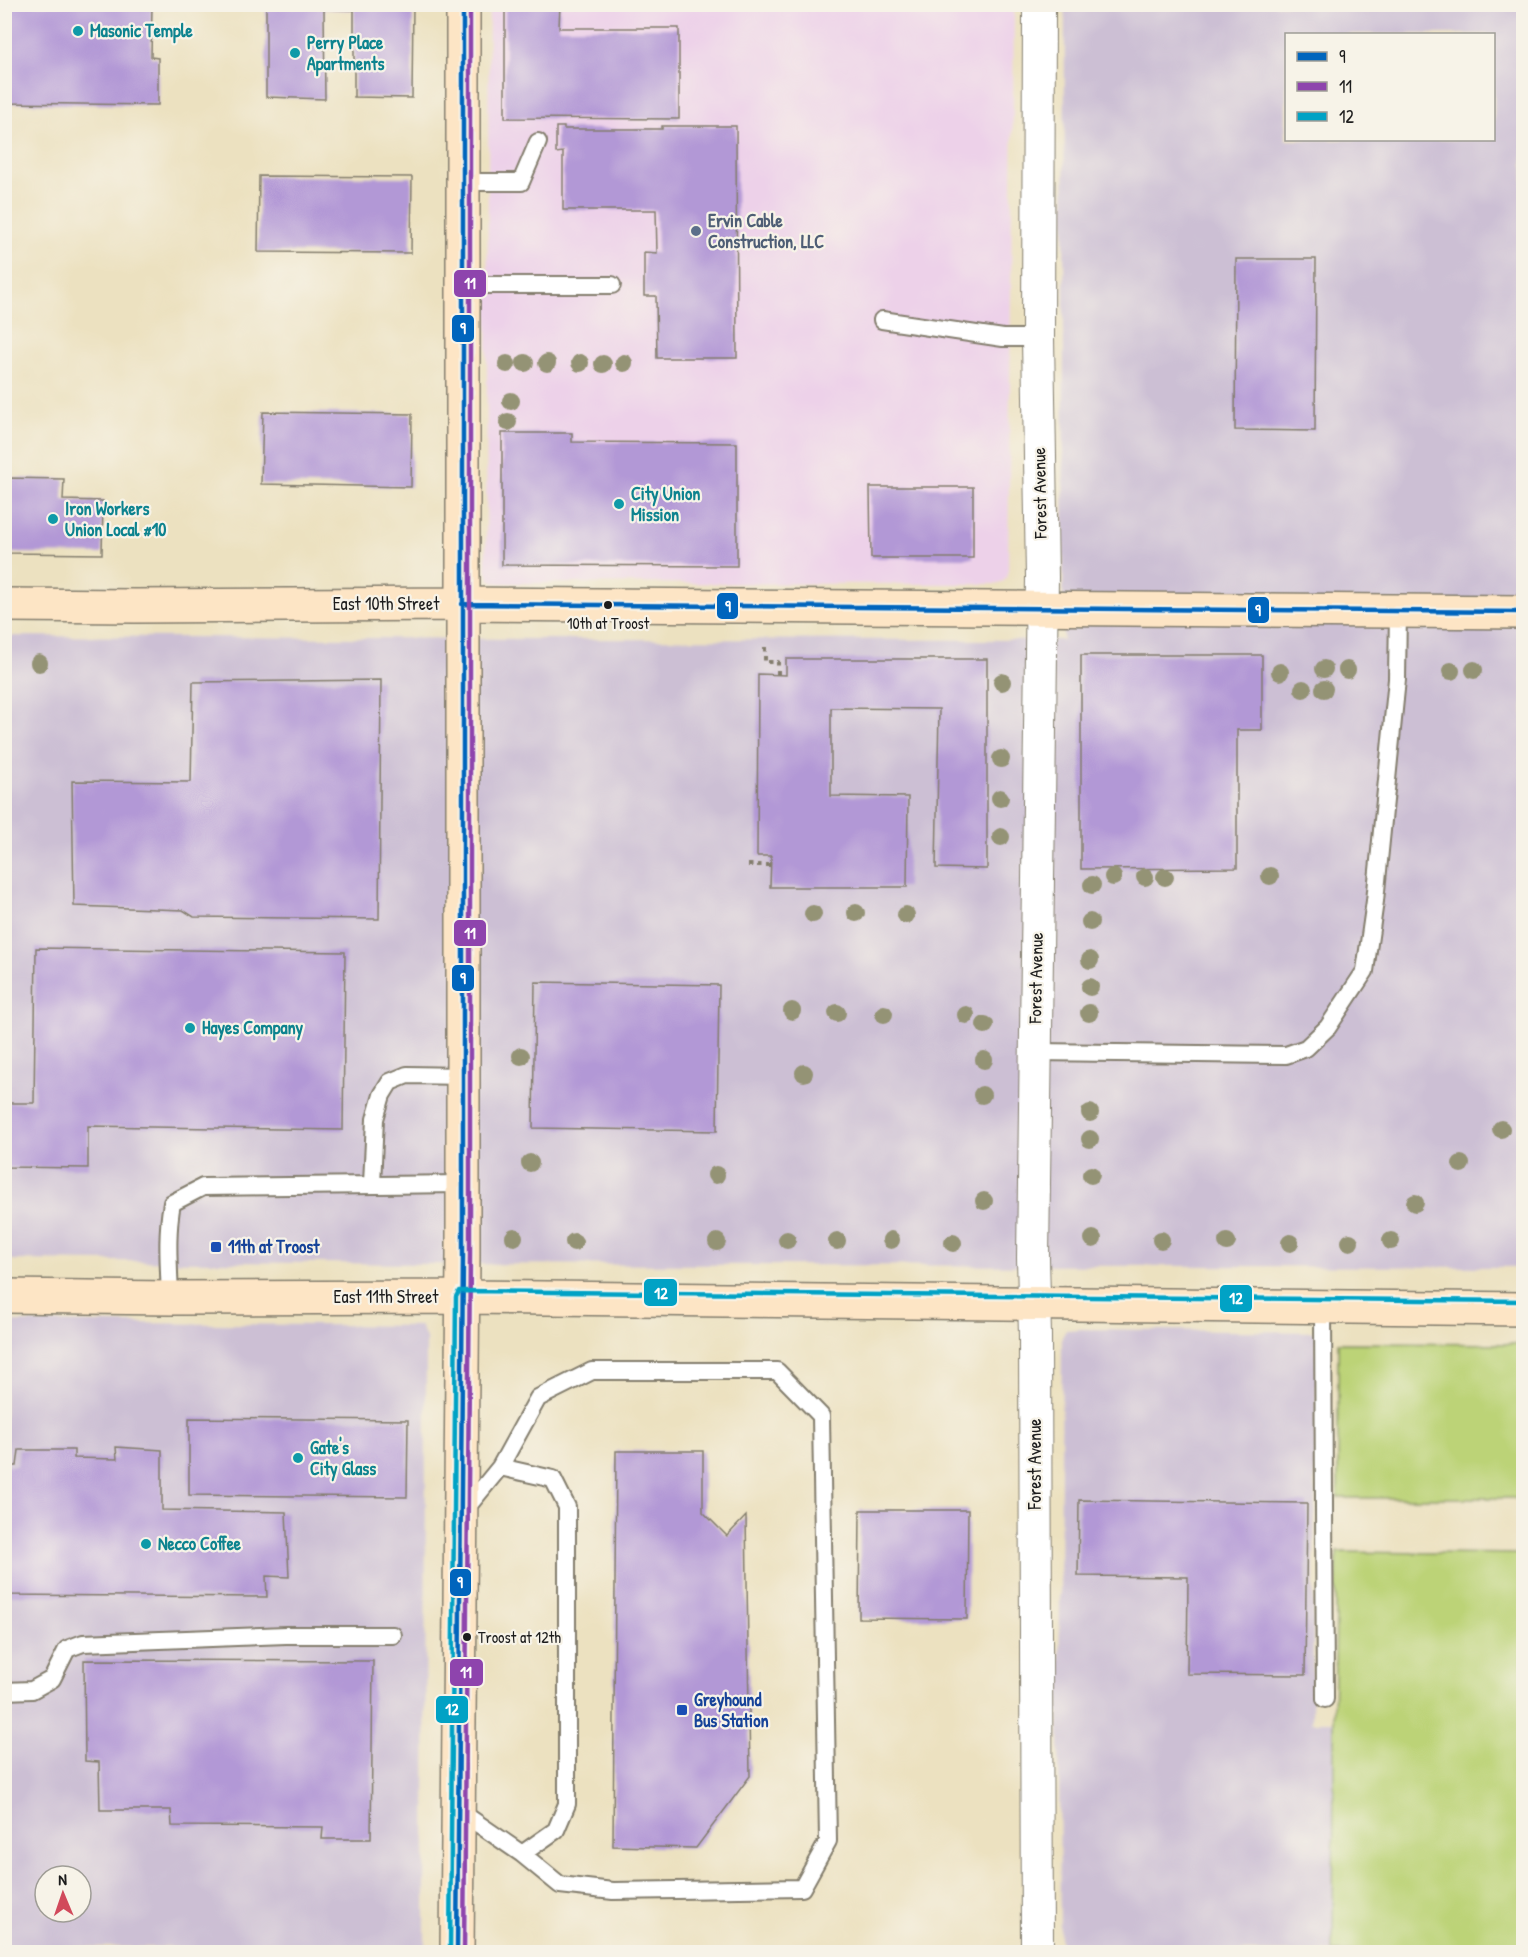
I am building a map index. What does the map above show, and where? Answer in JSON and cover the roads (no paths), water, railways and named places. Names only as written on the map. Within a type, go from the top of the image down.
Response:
[{"type":"main road","points":[[457,1953],[463,1297],[463,4]]},
{"type":"main road","name":"East 10th Street","points":[[4,605],[462,604],[1524,612]]},
{"type":"main road","name":"East 11th Street","points":[[4,1296],[170,1299],[463,1297],[1524,1309]]},
{"type":"street","name":"Forest Avenue","points":[[1037,1953],[1033,1258],[1042,577],[1038,338],[1039,4]]},
{"type":"lane","points":[[463,182],[521,182],[538,142]]},
{"type":"lane","points":[[463,285],[612,285]]},
{"type":"lane","points":[[882,320],[1003,338],[1038,338]]},
{"type":"lane","points":[[1035,1052],[1286,1055],[1306,1048],[1328,1027],[1365,971],[1375,901],[1397,679],[1398,611]]},
{"type":"lane","points":[[372,1184],[375,1119],[382,1095],[390,1082],[407,1075],[463,1076]]},
{"type":"lane","points":[[170,1299],[167,1242],[172,1203],[203,1187],[463,1184]]},
{"type":"lane","points":[[1323,1307],[1325,1700]]},
{"type":"lane","points":[[458,1810],[522,1854],[560,1885],[613,1891],[802,1888],[828,1841],[821,1416],[777,1371],[592,1371],[538,1398],[500,1467],[461,1515]]},
{"type":"lane","points":[[500,1467],[553,1479],[567,1507],[567,1804],[555,1830],[522,1854]]},
{"type":"lane","points":[[4,1691],[32,1690],[52,1679],[67,1649],[83,1643],[286,1635],[393,1635]]},
{"type":"place","name":"Masonic Temple","points":[[78,31]]},
{"type":"place","name":"Perry Place Apartments","points":[[295,53]]},
{"type":"place","name":"Ervin Cable Construction, LLC","points":[[696,231]]},
{"type":"place","name":"City Union Mission","points":[[619,504]]},
{"type":"place","name":"Iron Workers Union Local #10","points":[[53,519]]},
{"type":"place","name":"10th at Troost","points":[[608,605]]},
{"type":"place","name":"Hayes Company","points":[[190,1028]]},
{"type":"place","name":"11th at Troost","points":[[216,1247]]},
{"type":"place","name":"Gate's City Glass","points":[[298,1458]]},
{"type":"place","name":"Necco Coffee","points":[[146,1544]]},
{"type":"place","name":"Troost at 12th","points":[[467,1637]]},
{"type":"place","name":"Greyhound Bus Station","points":[[682,1710]]}]
